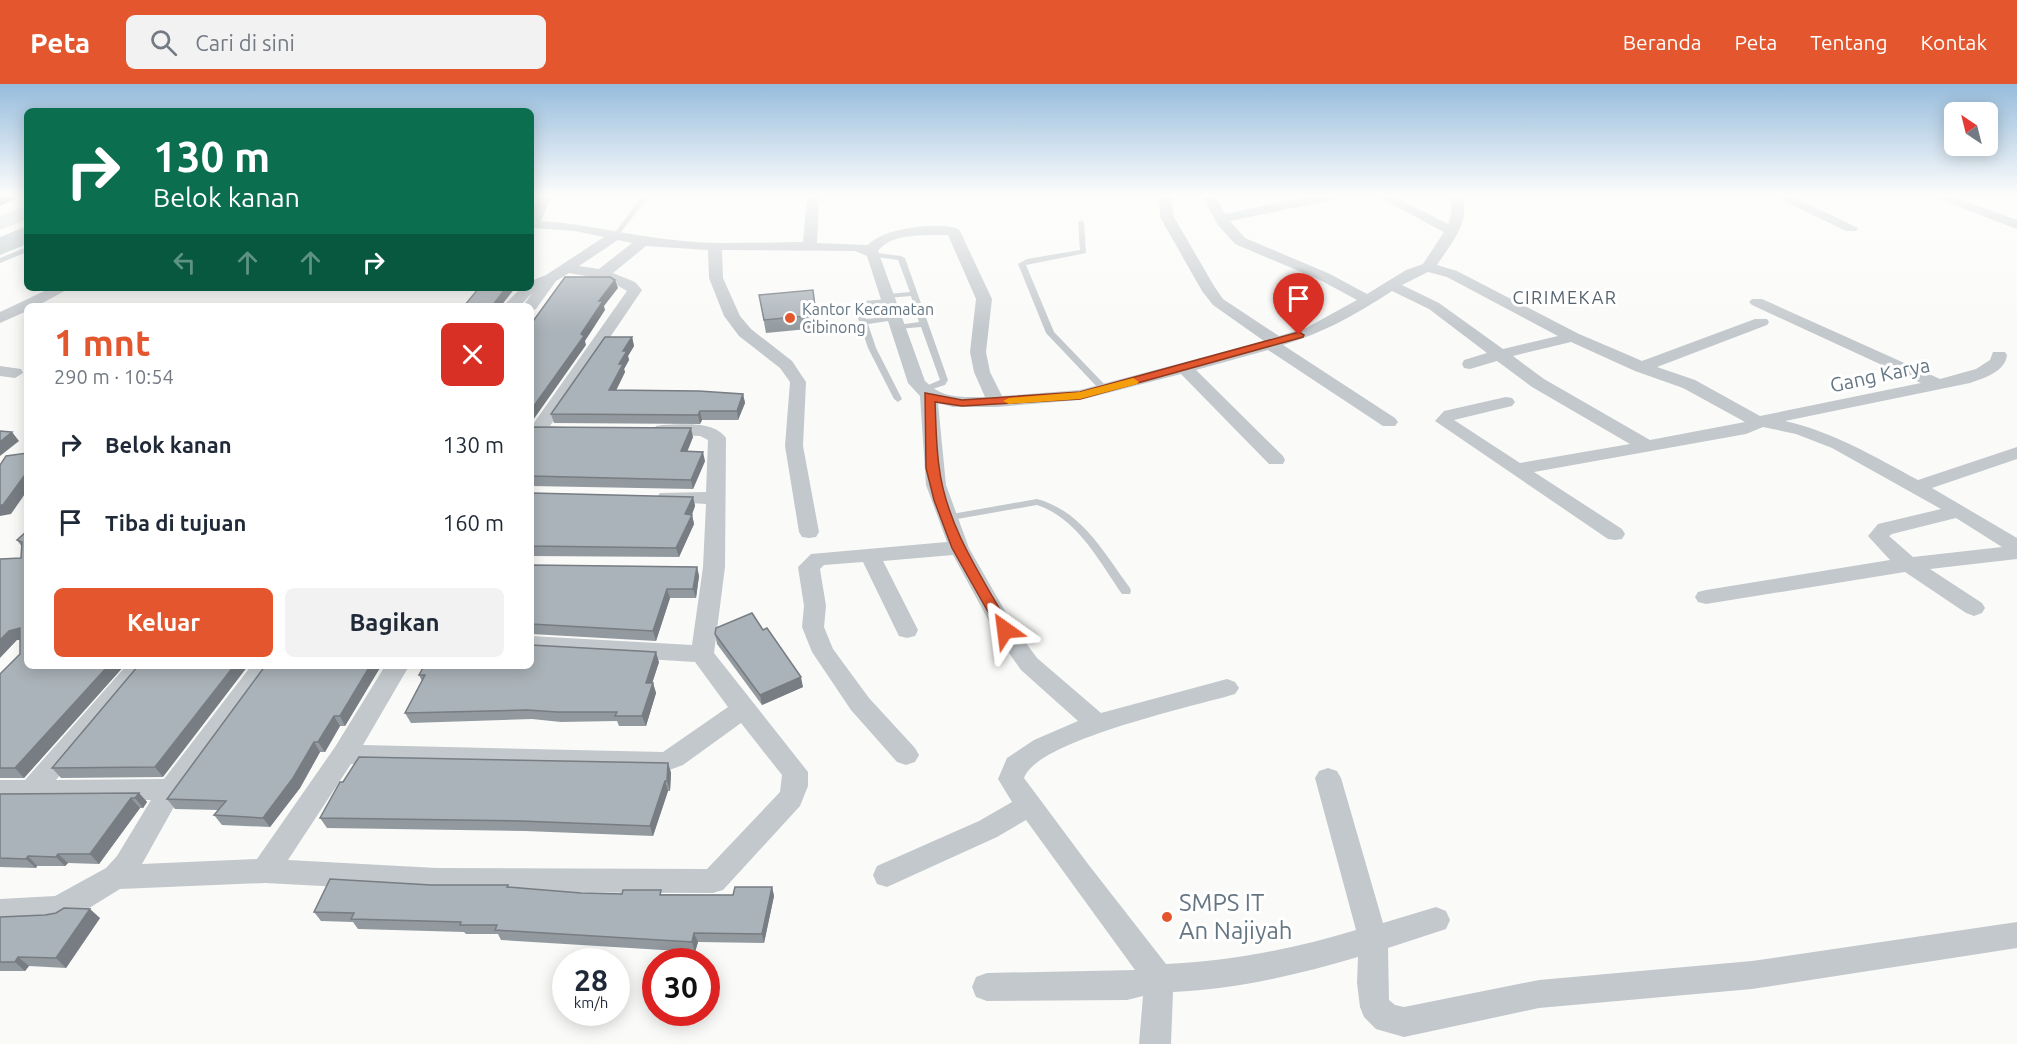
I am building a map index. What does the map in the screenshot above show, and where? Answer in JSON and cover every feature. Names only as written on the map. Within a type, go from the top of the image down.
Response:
[{"type":"street","points":[[534,285],[551,278],[609,241]]},
{"type":"street","points":[[644,241],[716,247],[855,247],[871,252]]},
{"type":"street","points":[[810,241],[810,247]]},
{"type":"street","points":[[871,252],[880,241]]},
{"type":"street","points":[[958,241],[984,299],[985,310],[978,352],[981,370],[996,402]]},
{"type":"street","points":[[1179,241],[1218,302],[1273,343],[1389,422]]},
{"type":"street","points":[[1241,241],[1325,277],[1367,300]]},
{"type":"street","points":[[871,252],[917,382],[926,392],[953,402],[996,402],[1080,395],[1273,343],[1331,322],[1411,273],[1428,267],[1444,241]]},
{"type":"street","points":[[602,274],[651,242]]},
{"type":"street","points":[[716,247],[712,263],[715,274],[729,311],[738,326],[782,360],[794,372],[798,382],[794,446],[809,532]]},
{"type":"street","points":[[1428,267],[1466,281],[1573,337],[1641,367],[1689,384],[1760,422],[1801,430],[1828,440],[1959,511],[2017,549]]},
{"type":"street","points":[[534,431],[635,290],[629,284],[602,274],[567,268]]},
{"type":"street","points":[[533,303],[551,278]]},
{"type":"street","points":[[1391,285],[1434,306],[1547,389],[1645,445]]},
{"type":"street","points":[[37,303],[58,291]]},
{"type":"street","points":[[514,303],[526,291]]},
{"type":"street","points":[[1757,302],[1938,384]]},
{"type":"street","points":[[0,318],[21,312]]},
{"type":"street","points":[[1641,367],[1761,322]]},
{"type":"street","points":[[1470,364],[1573,337]]},
{"type":"street","name":"Gang Karya","points":[[1516,469],[1746,429],[1760,422],[1938,384],[1982,373],[1998,362],[1999,354]]},
{"type":"street","points":[[1185,368],[1276,459]]},
{"type":"street","points":[[926,392],[933,468],[946,518],[959,548],[1005,630],[1029,664],[1097,723]]},
{"type":"street","points":[[1506,402],[1450,415],[1444,421],[1615,534]]},
{"type":"street","points":[[116,877],[265,871],[437,880],[713,881],[791,798],[795,786],[795,772],[743,709],[702,654],[714,567],[717,438],[711,433],[693,430],[646,430]]},
{"type":"street","points":[[534,431],[576,431]]},
{"type":"street","points":[[1916,487],[2017,453]]},
{"type":"street","points":[[647,496],[717,498]]},
{"type":"street","points":[[1959,511],[1885,529],[1878,536],[1882,542],[1911,564],[1974,608]]},
{"type":"street","points":[[906,755],[860,704],[833,668],[813,627],[815,606],[809,567],[818,559],[959,548]]},
{"type":"street","points":[[1706,597],[2017,549]]},
{"type":"street","points":[[870,555],[907,630]]},
{"type":"street","points":[[691,567],[714,567]]},
{"type":"street","points":[[534,644],[702,654]]},
{"type":"street","points":[[32,790],[135,669]]},
{"type":"street","points":[[0,912],[55,909],[76,901],[116,877],[132,856],[171,789],[262,669]]},
{"type":"street","points":[[265,871],[344,754],[395,669]]},
{"type":"street","points":[[1155,1044],[1159,978],[1011,779],[1016,765],[1043,747],[1097,723],[1227,688]]},
{"type":"street","points":[[344,754],[664,762],[674,758],[743,709]]},
{"type":"street","points":[[1328,778],[1373,939],[1372,983],[1375,1007],[1387,1018],[1404,1022],[1546,993],[1752,975],[2017,935]]},
{"type":"street","points":[[0,791],[171,789]]},
{"type":"street","points":[[887,875],[988,829],[1029,805]]},
{"type":"street","points":[[987,987],[1126,986],[1159,978],[1212,976],[1315,956],[1436,920]]},
{"type":"lane","points":[[1083,241],[1084,252],[1027,261],[1022,264],[1053,337],[1102,390]]},
{"type":"lane","points":[[0,261],[24,250]]},
{"type":"lane","points":[[871,252],[901,258],[944,380],[926,392]]},
{"type":"lane","points":[[898,399],[872,348],[863,322],[860,304],[914,294]]},
{"type":"lane","points":[[863,322],[924,324]]},
{"type":"lane","points":[[946,518],[1037,502],[1046,504],[1060,510],[1073,521],[1126,591]]},
{"type":"building","points":[[565,277],[610,277],[615,280],[599,301],[603,301],[581,334],[584,336],[534,406],[534,320]]},
{"type":"building","points":[[813,290],[816,315],[764,320],[759,295]]},
{"type":"building","points":[[476,291],[504,291],[494,303],[466,303]]},
{"type":"building","points":[[605,337],[632,337],[623,351],[627,351],[619,364],[623,364],[609,390],[743,394],[737,411],[700,411],[698,415],[551,414]]},
{"type":"building","points":[[534,427],[691,428],[681,451],[703,452],[691,480],[534,476]]},
{"type":"building","points":[[0,431],[12,432],[0,442]]},
{"type":"building","points":[[24,453],[24,476],[3,505],[0,505],[0,465],[6,456]]},
{"type":"building","points":[[534,493],[693,497],[685,514],[692,515],[676,548],[534,546]]},
{"type":"building","points":[[24,534],[24,669],[105,669],[15,768],[0,768],[0,674],[20,654],[20,628],[9,631],[0,640],[0,559],[21,558],[22,542],[17,540]]},
{"type":"building","points":[[534,565],[697,567],[693,589],[667,589],[653,631],[534,624]]},
{"type":"building","points":[[752,613],[763,630],[767,628],[801,677],[760,695],[715,634],[716,628]]},
{"type":"building","points":[[534,645],[656,652],[646,683],[653,683],[642,716],[615,716],[617,712],[527,710],[405,713],[425,675],[419,675],[422,669],[534,669]]},
{"type":"building","points":[[135,669],[232,669],[155,767],[52,768]]},
{"type":"building","points":[[263,669],[368,669],[340,716],[334,716],[318,742],[314,742],[293,778],[263,818],[214,815],[226,801],[167,799]]},
{"type":"building","points":[[359,757],[668,763],[667,781],[665,781],[650,826],[520,821],[320,818],[340,782],[343,782]]},
{"type":"building","points":[[139,793],[135,798],[131,798],[90,854],[58,854],[56,857],[28,856],[26,859],[0,858],[0,794]]},
{"type":"building","points":[[330,879],[431,885],[508,885],[507,887],[581,893],[622,894],[623,890],[661,890],[660,895],[733,895],[735,887],[772,887],[762,934],[694,933],[692,942],[495,930],[497,925],[460,925],[461,922],[351,919],[354,913],[314,912]]},
{"type":"building","points":[[64,908],[90,909],[56,958],[18,957],[15,962],[0,962],[0,917],[45,915],[56,913]]},
{"type":"waterway","points":[[0,247],[13,241]]},
{"type":"slow traffic","points":[[1009,401],[1080,395],[1133,382]]},
{"type":"place","name":"Kantor Kecamatan Cibinong","points":[[790,318]]},
{"type":"place","name":"SMPS IT An Najiyah","points":[[1167,917]]},
{"type":"district","name":"CIRIMEKAR","points":[[1565,298]]},
{"type":"route","points":[[1005,630],[959,548],[940,500],[933,468],[928,395],[962,403],[1080,395],[1241,353],[1299,335]]}]
